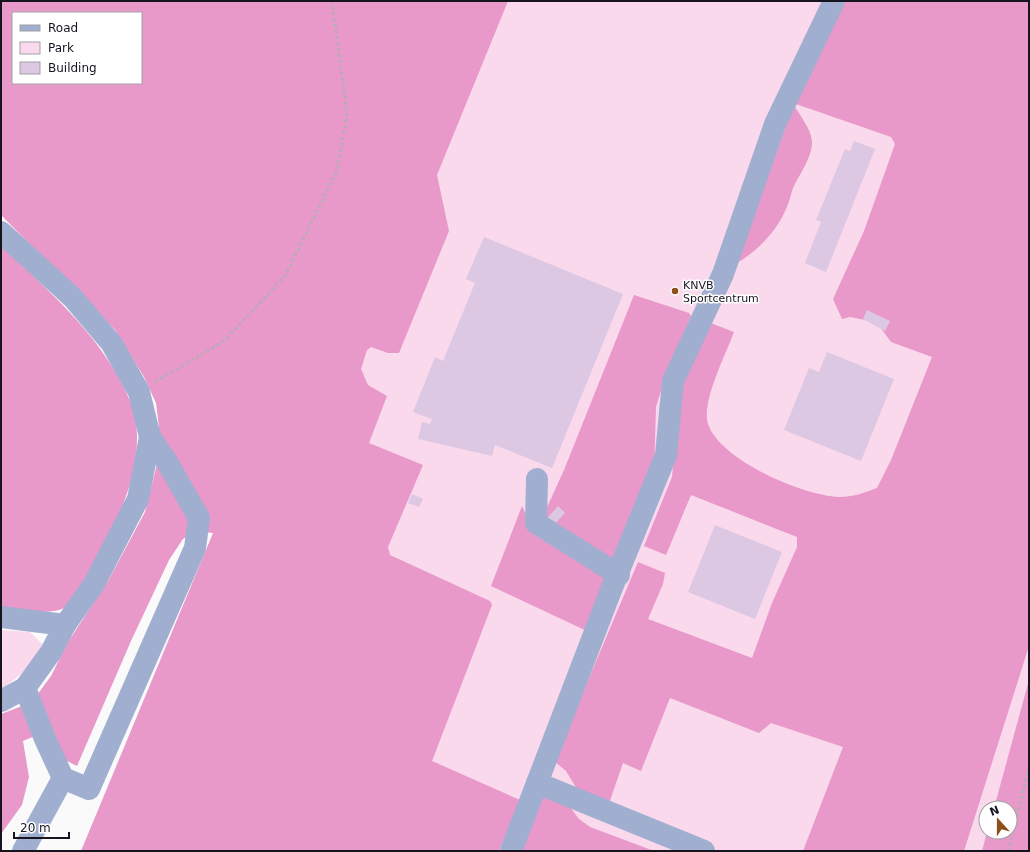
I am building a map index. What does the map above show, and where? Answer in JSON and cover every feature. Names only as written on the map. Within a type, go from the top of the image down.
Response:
[{"type":"lane","points":[[511,851],[666,455],[673,381],[723,274],[775,124],[834,1]]},
{"type":"lane","points":[[1,232],[73,298],[112,344],[139,392],[150,437],[199,518],[195,548],[89,789],[63,778],[45,739],[25,688]]},
{"type":"lane","points":[[1,701],[25,688],[51,652],[65,625],[94,584],[138,498],[150,437]]},
{"type":"lane","points":[[537,479],[536,523],[619,575]]},
{"type":"lane","points":[[1,617],[65,625]]},
{"type":"lane","points":[[23,851],[63,778]]},
{"type":"lane","points":[[537,783],[704,851]]},
{"type":"path","points":[[139,392],[224,341],[285,276],[336,173],[347,115],[332,1]]},
{"type":"path","points":[[1008,851],[1029,768]]},
{"type":"green space","name":"KNVB Sportcentrum","points":[[433,1],[1029,1],[1029,851],[106,851]]},
{"type":"green space","points":[[1,630],[30,632],[43,645],[26,670],[1,690]]},
{"type":"shaded area","points":[[1,1],[508,1],[437,175],[449,231],[399,353],[388,353],[371,347],[367,350],[361,369],[368,385],[387,396],[369,443],[423,465],[388,547],[390,555],[490,601],[492,605],[432,761],[520,800],[499,851],[81,851],[213,533],[195,531],[183,539],[169,560],[131,641],[77,766],[63,759],[37,695],[51,676],[68,642],[108,581],[145,512],[157,464],[159,427],[156,403],[144,377],[115,330],[1,215]]},
{"type":"shaded area","points":[[842,1],[1029,1],[1029,646],[980,800],[978,800],[978,807],[964,851],[803,851],[843,747],[771,723],[759,733],[670,698],[641,771],[623,763],[605,815],[583,799],[566,771],[554,761],[638,562],[665,573],[663,584],[648,619],[752,658],[772,603],[797,547],[797,537],[691,495],[666,555],[644,546],[672,477],[680,390],[708,322],[734,332],[715,378],[708,403],[708,424],[716,437],[728,450],[745,463],[764,474],[805,490],[824,495],[839,497],[849,496],[877,488],[891,460],[932,357],[891,342],[880,327],[870,321],[850,317],[842,319],[833,299],[864,231],[895,144],[891,137],[793,103],[807,126],[811,136],[812,146],[809,158],[794,187],[784,213],[774,230],[753,252],[737,263],[792,103]]},
{"type":"shaded area","points":[[1,246],[75,318],[107,358],[131,403],[136,424],[137,447],[133,471],[127,494],[118,518],[74,600],[63,609],[55,611],[36,612],[1,608]]},
{"type":"shaded area","points":[[634,295],[689,313],[691,316],[662,387],[656,407],[654,474],[618,565],[546,520],[544,514],[564,470]]},
{"type":"shaded area","points":[[522,506],[535,535],[610,581],[589,632],[491,586]]},
{"type":"shaded area","points":[[1029,680],[1029,851],[982,851],[985,840],[1018,840],[1018,800],[996,800]]},
{"type":"shaded area","points":[[22,706],[35,736],[23,741],[29,777],[22,805],[1,834],[1,714]]},
{"type":"shaded area","points":[[547,777],[579,819],[590,827],[654,851],[517,851]]},
{"type":"building","points":[[854,141],[875,149],[826,272],[805,263],[821,222],[816,220],[845,149],[850,151]]},
{"type":"building","points":[[484,237],[623,294],[552,468],[495,445],[492,456],[418,439],[422,422],[430,424],[432,419],[413,412],[435,357],[443,361],[475,283],[466,279]]},
{"type":"building","points":[[867,310],[890,321],[885,331],[863,319]]},
{"type":"building","points":[[827,352],[894,379],[861,461],[784,430],[809,368],[819,372]]},
{"type":"building","points":[[412,494],[423,499],[419,507],[408,503]]},
{"type":"building","points":[[558,506],[565,513],[551,528],[544,522]]},
{"type":"building","points":[[715,525],[782,552],[755,619],[688,592]]},
{"type":"place","name":"KNVB Sportcentrum","points":[[675,291]]}]
